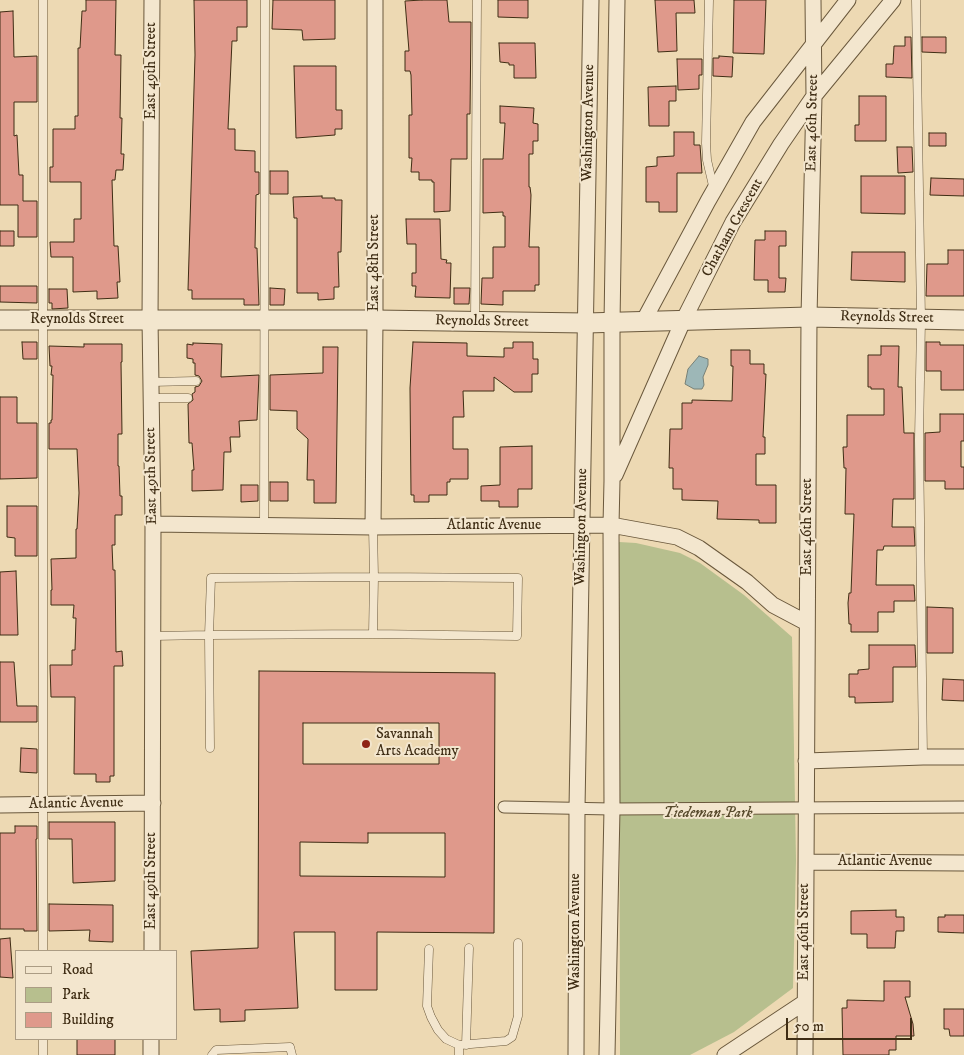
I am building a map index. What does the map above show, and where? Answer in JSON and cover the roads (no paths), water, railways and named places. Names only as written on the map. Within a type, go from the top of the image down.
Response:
[{"type":"street","name":"East 49th Street","points":[[152,0],[150,320],[153,524],[152,950]]},
{"type":"street","name":"East 48th Street","points":[[373,526],[376,320],[375,0]]},
{"type":"street","name":"Washington Avenue","points":[[576,1055],[577,808],[591,0]]},
{"type":"street","name":"Washington Avenue","points":[[607,1055],[612,809],[612,322],[617,0]]},
{"type":"street","name":"East 46th Street","points":[[805,1055],[809,317],[814,96],[813,0]]},
{"type":"street","points":[[643,322],[753,122],[848,0]]},
{"type":"street","name":"Chatham Crescent","points":[[612,481],[683,321],[733,222],[781,144],[814,96],[893,0]]},
{"type":"street","name":"Reynolds Street","points":[[0,320],[376,320],[586,323],[809,317],[964,320]]},
{"type":"street","name":"Atlantic Avenue","points":[[153,524],[373,526],[611,525],[677,537],[699,548],[747,582],[773,605],[807,623]]},
{"type":"street","points":[[806,761],[923,757],[964,758]]},
{"type":"street","name":"Atlantic Avenue","points":[[0,805],[153,803]]},
{"type":"street","points":[[504,807],[612,809],[964,807]]},
{"type":"street","name":"Atlantic Avenue","points":[[806,862],[964,862]]},
{"type":"street","points":[[725,1055],[805,1002]]},
{"type":"street","points":[[151,1040],[151,1055]]},
{"type":"lane","points":[[43,0],[43,950]]},
{"type":"lane","points":[[264,525],[265,0]]},
{"type":"lane","points":[[474,322],[477,0]]},
{"type":"lane","points":[[709,0],[706,142],[707,160],[714,190]]},
{"type":"lane","points":[[916,0],[921,319],[919,440],[923,757]]},
{"type":"lane","points":[[151,382],[196,381]]},
{"type":"lane","points":[[151,398],[188,398]]},
{"type":"lane","points":[[373,526],[373,634]]},
{"type":"lane","points":[[153,636],[209,636],[373,634],[517,636],[518,578],[211,578],[209,636],[210,748]]},
{"type":"lane","points":[[429,949],[427,1006],[429,1012],[438,1030],[446,1039],[462,1045],[506,1041],[512,1037],[518,1016],[518,943]]},
{"type":"lane","points":[[458,1055],[462,1045],[469,948]]},
{"type":"lane","points":[[43,1040],[43,1055]]},
{"type":"lane","points":[[212,1055],[216,1050],[290,1047],[292,1055]]},
{"type":"water","points":[[699,356],[708,359],[708,365],[703,377],[704,385],[702,389],[694,389],[685,384],[688,369]]},
{"type":"place","name":"Savannah Arts Academy","points":[[366,744]]},
{"type":"park label","name":"Tiedeman Park","points":[[708,814]]}]
